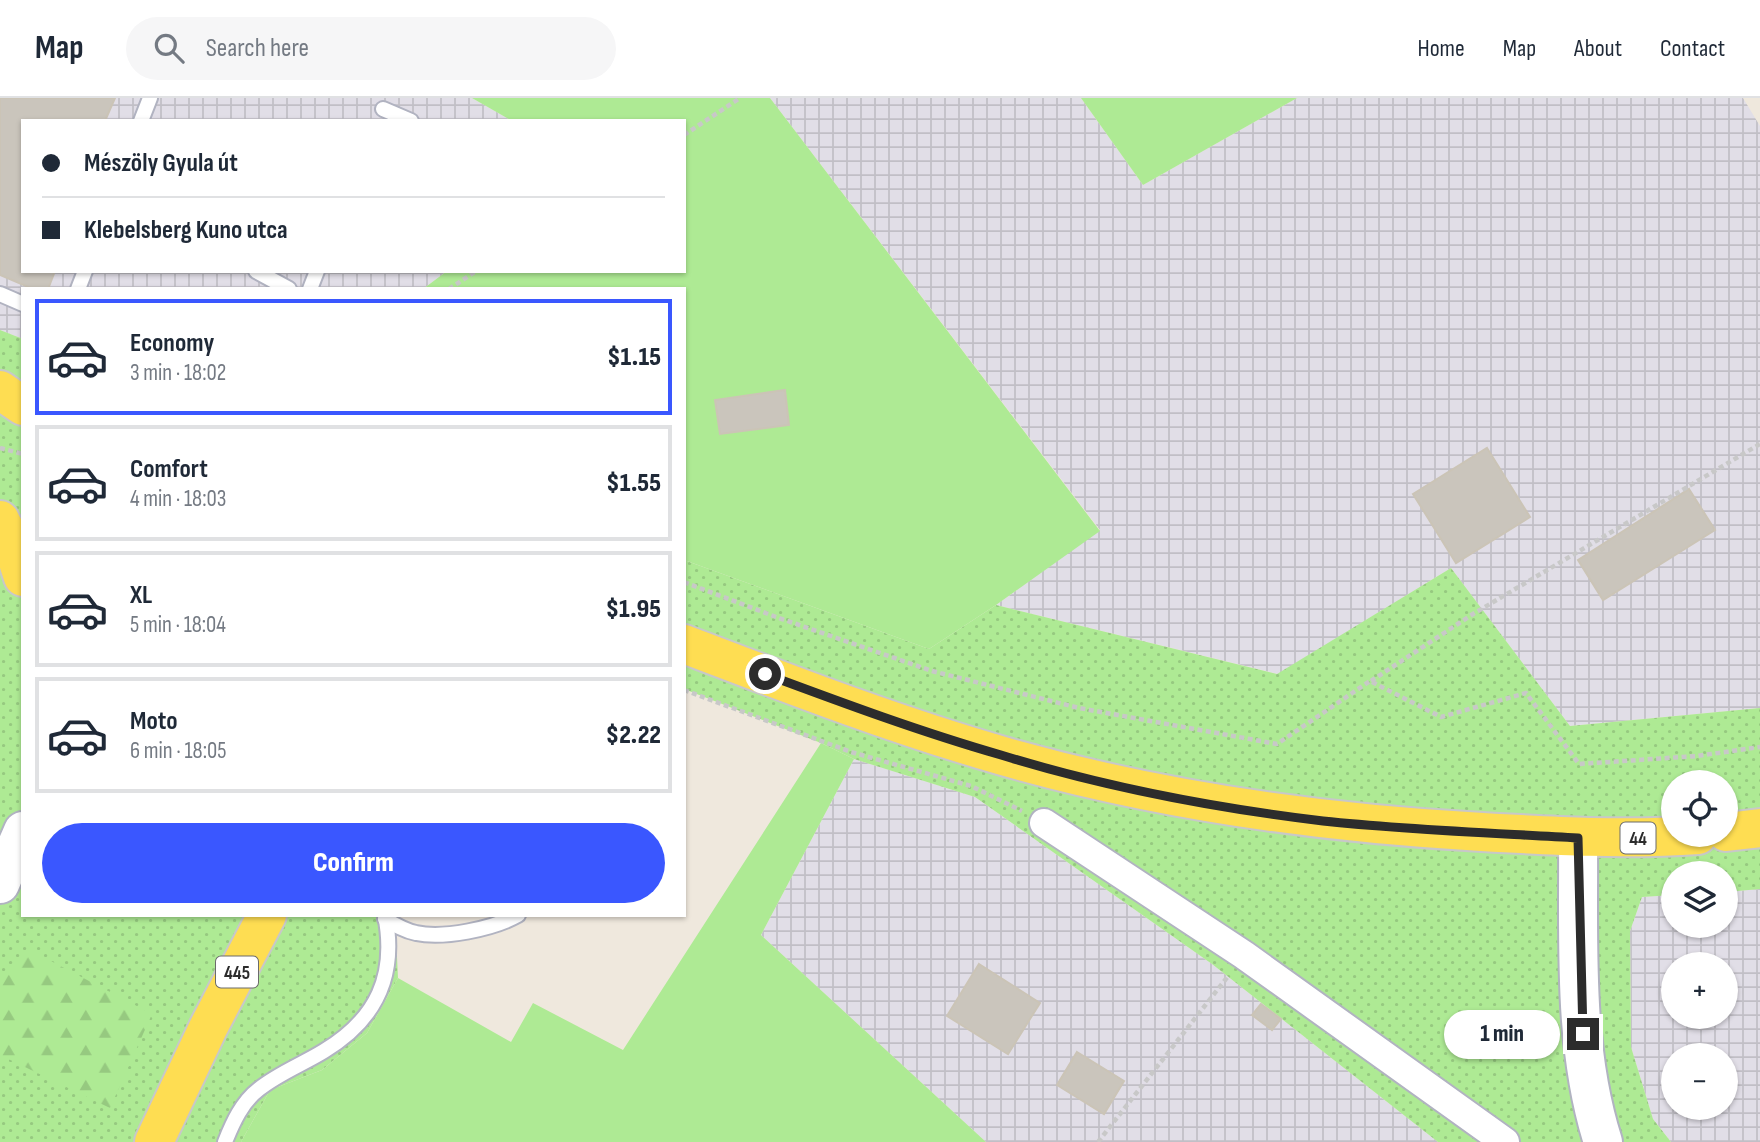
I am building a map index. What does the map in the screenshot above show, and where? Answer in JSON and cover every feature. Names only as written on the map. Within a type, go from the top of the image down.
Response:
[{"type":"main road","points":[[0,381],[21,389]]},
{"type":"main road","points":[[0,390],[21,405]]},
{"type":"main road","points":[[0,520],[11,541],[21,571]]},
{"type":"main road","name":"44","points":[[686,644],[930,733],[1003,756],[1118,785],[1324,821],[1578,838],[1661,838]]},
{"type":"main road","points":[[1738,831],[1760,828]]},
{"type":"main road","name":"445","points":[[208,1028],[245,917]]},
{"type":"main road","name":"445","points":[[154,1142],[208,1028],[266,917]]},
{"type":"street","points":[[1044,823],[1244,955],[1505,1142]]},
{"type":"street","points":[[0,884],[21,836]]},
{"type":"street","points":[[1578,838],[1581,1015],[1599,1141]]},
{"type":"lane","points":[[142,119],[150,98]]},
{"type":"lane","points":[[383,109],[406,119]]},
{"type":"lane","points":[[260,273],[285,287]]},
{"type":"lane","points":[[0,294],[21,303]]},
{"type":"lane","points":[[385,917],[413,933],[435,936],[486,927],[514,917]]},
{"type":"lane","points":[[225,1142],[238,1113],[258,1089],[339,1042],[364,1017],[385,979],[390,960],[385,917]]},
{"type":"path","points":[[686,134],[740,98]]},
{"type":"path","points":[[452,287],[473,273]]},
{"type":"path","points":[[686,583],[932,671],[1079,708],[1277,744],[1473,614],[1760,444]]},
{"type":"path","points":[[0,448],[21,453]]},
{"type":"path","points":[[1370,681],[1441,717],[1527,693],[1579,764],[1696,756],[1760,747]]},
{"type":"path","points":[[686,691],[851,752],[971,786],[1044,823]]},
{"type":"path","points":[[1098,1142],[1244,955]]},
{"type":"shaded area","points":[[0,98],[472,98],[509,119],[21,119],[21,273],[444,273],[426,287],[21,287],[21,338],[0,330]]},
{"type":"shaded area","points":[[770,98],[1081,98],[1143,185],[1297,98],[1743,98],[1760,126],[1760,708],[1570,726],[1451,568],[1278,674],[996,605],[1100,530]]},
{"type":"shaded area","points":[[854,759],[975,797],[1212,964],[1438,1142],[986,1142],[761,935]]},
{"type":"shaded area","points":[[1760,889],[1760,1142],[1671,1142],[1653,1119],[1631,1047],[1630,931],[1642,897],[1661,896],[1661,938],[1738,938],[1738,891]]},
{"type":"green space","points":[[472,98],[770,98],[1100,531],[929,649],[686,561],[686,287],[426,287],[444,273],[686,273],[686,119],[509,119]]},
{"type":"green space","points":[[1081,98],[1297,98],[1143,185]]},
{"type":"green space","points":[[0,330],[21,338],[21,917],[395,917],[398,978],[367,1033],[322,1070],[270,1090],[241,1142],[0,1142]]},
{"type":"green space","points":[[686,561],[929,649],[996,605],[1277,674],[1451,568],[1570,726],[1760,708],[1760,889],[1738,891],[1738,861],[1661,861],[1661,896],[1642,897],[1630,931],[1631,1047],[1653,1119],[1671,1142],[1438,1142],[1212,964],[975,797],[854,759],[821,743],[686,690]]},
{"type":"green space","points":[[821,743],[854,759],[761,935],[986,1142],[241,1142],[270,1090],[322,1070],[367,1033],[398,978],[511,1042],[533,1003],[623,1050]]},
{"type":"green space","points":[[28,949],[152,1014],[110,1108],[0,1055],[0,985]]},
{"type":"building","points":[[0,98],[115,98],[106,119],[21,119],[21,273],[54,273],[49,287],[28,287],[0,275]]},
{"type":"building","points":[[785,390],[789,425],[720,434],[715,400]]},
{"type":"building","points":[[1487,448],[1530,517],[1456,563],[1413,494]]},
{"type":"building","points":[[1689,489],[1715,530],[1603,600],[1578,560]]},
{"type":"building","points":[[979,964],[1040,1003],[1008,1054],[947,1016]]},
{"type":"building","points":[[1261,1004],[1281,1019],[1272,1030],[1252,1015]]},
{"type":"building","points":[[1077,1052],[1124,1081],[1104,1114],[1057,1085]]},
{"type":"route","points":[[765,674],[1003,756],[1118,785],[1324,821],[1578,838],[1583,1034]]}]
